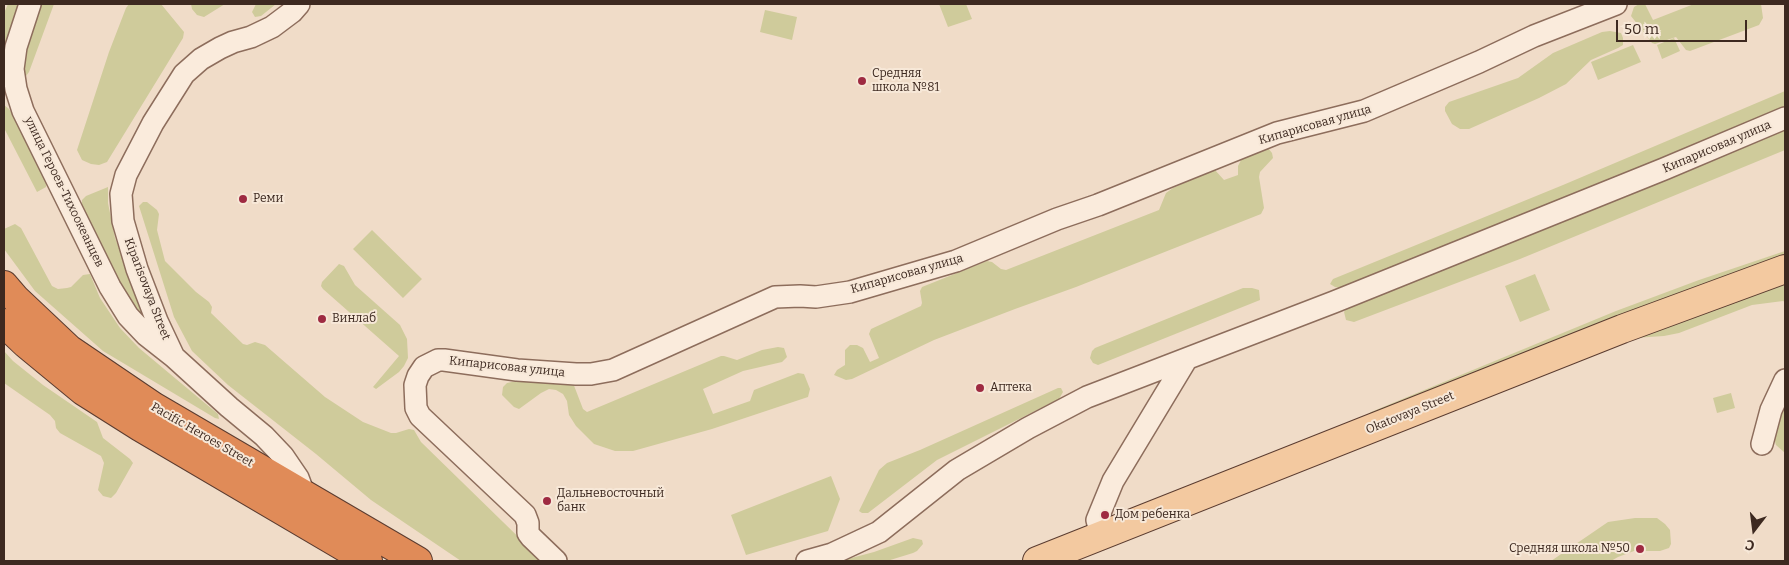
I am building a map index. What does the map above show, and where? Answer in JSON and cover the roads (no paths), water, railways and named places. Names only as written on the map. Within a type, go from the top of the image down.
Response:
[{"type":"highway","name":"Pacific Heroes Street","points":[[4,285],[16,299],[69,349],[153,406],[418,561]]},
{"type":"highway","name":"Pacific Heroes Street","points":[[4,323],[33,350],[83,391],[148,432],[368,561]]},
{"type":"main road","name":"Okatovaya Street","points":[[1037,561],[1633,325],[1785,269]]},
{"type":"street","name":"улица Героев-Тихоокеанцев","points":[[30,4],[16,47],[14,69],[16,89],[24,111],[114,294],[128,316],[146,335],[264,436],[283,456],[298,478],[304,494]]},
{"type":"street","name":"Kiparisovaya Street","points":[[174,357],[137,269],[123,221],[121,194],[126,175],[153,123],[184,74],[201,59],[220,48],[272,27],[300,4]]},
{"type":"street","name":"Кипарисовая улица","points":[[556,561],[530,538],[528,523],[524,515],[420,416],[416,408],[415,395],[418,376],[424,367],[438,360],[444,360],[517,370],[576,374],[591,374],[612,370],[775,297],[816,297],[850,292],[956,261],[1057,219],[1098,205],[1278,133],[1364,112],[1534,36],[1616,4]]},
{"type":"street","name":"Кипарисовая улица","points":[[807,561],[832,554],[879,532],[957,470],[985,452],[1087,397],[1186,360],[1504,234],[1785,118]]},
{"type":"street","points":[[1101,535],[1097,520],[1113,481],[1186,360]]},
{"type":"street","points":[[1762,444],[1771,410],[1785,380]]},
{"type":"place","name":"Средняя школа №81","points":[[862,81]]},
{"type":"place","name":"Реми","points":[[243,199]]},
{"type":"place","name":"Винлаб","points":[[322,319]]},
{"type":"place","name":"Аптека","points":[[980,388]]},
{"type":"place","name":"Дальневосточный банк","points":[[547,501]]},
{"type":"place","name":"Дом ребенка","points":[[1105,515]]},
{"type":"place","name":"Средняя школа №50","points":[[1640,549]]}]
